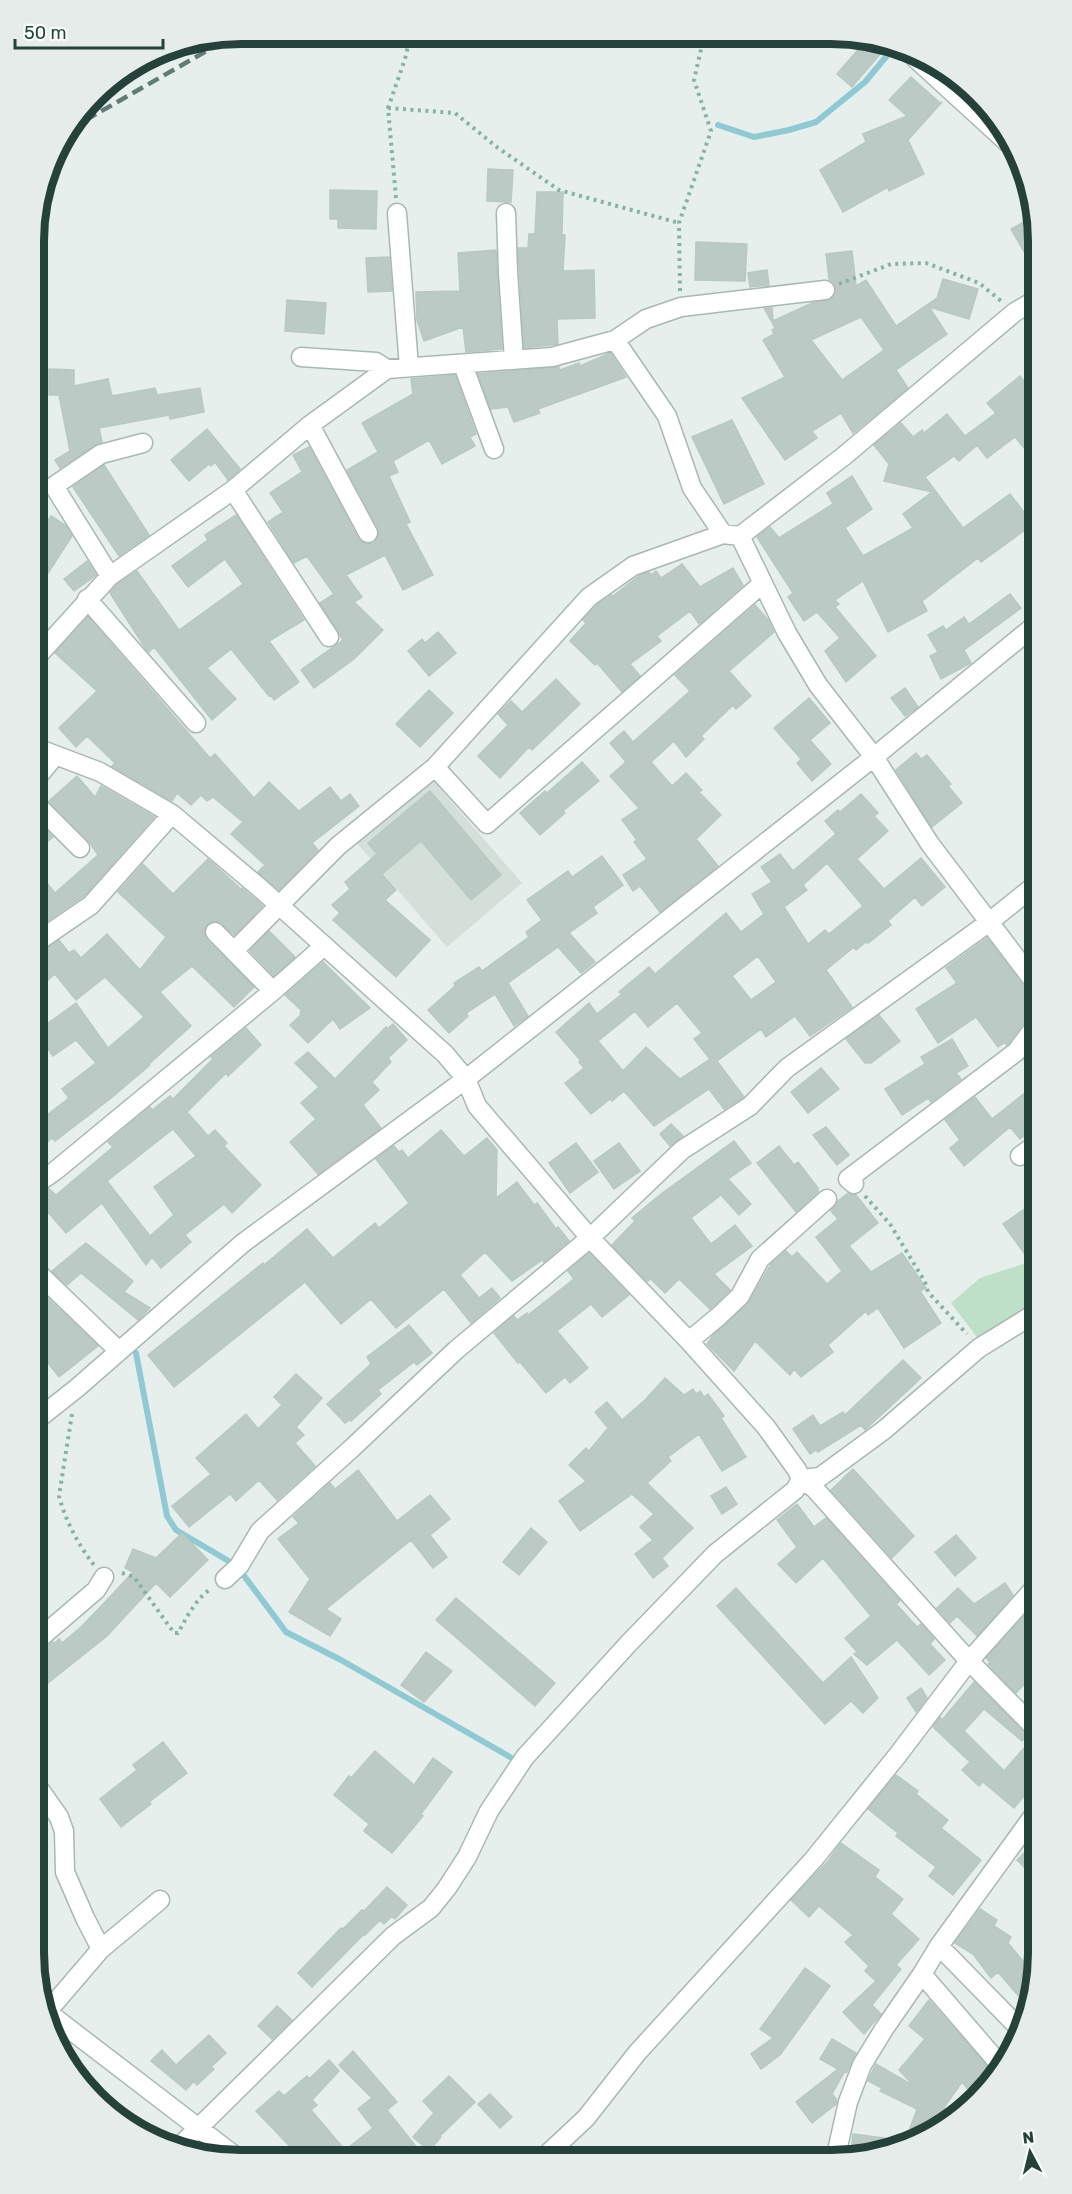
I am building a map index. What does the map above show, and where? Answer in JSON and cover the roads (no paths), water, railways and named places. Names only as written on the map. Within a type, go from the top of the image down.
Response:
[{"type":"street","points":[[926,68],[995,131]]},
{"type":"street","points":[[397,213],[409,367]]},
{"type":"street","points":[[506,213],[507,272],[514,360]]},
{"type":"street","points":[[44,648],[87,599],[111,576],[233,490],[310,425],[387,369],[552,357],[615,340],[646,319],[681,307],[825,290]]},
{"type":"street","points":[[234,951],[338,846],[435,767],[589,597],[633,566],[731,535],[844,456],[1015,312],[1028,304]]},
{"type":"street","points":[[615,340],[667,416],[692,488],[731,535],[763,583],[787,633],[818,685],[874,757],[930,844],[1028,974]]},
{"type":"street","points":[[301,357],[376,362],[387,369]]},
{"type":"street","points":[[463,365],[494,449]]},
{"type":"street","points":[[310,425],[368,533]]},
{"type":"street","points":[[111,576],[54,486],[101,454],[143,443]]},
{"type":"street","points":[[233,490],[329,637]]},
{"type":"street","points":[[435,767],[488,824],[763,583]]},
{"type":"street","points":[[87,599],[196,723]]},
{"type":"street","points":[[44,1414],[243,1243],[466,1079],[874,757],[1028,631]]},
{"type":"street","points":[[44,751],[100,772],[172,814],[445,1054],[466,1079],[477,1106],[590,1238],[689,1341],[766,1427],[801,1479],[814,1488],[969,1661],[1028,1721]]},
{"type":"street","points":[[44,769],[55,756]]},
{"type":"street","points":[[44,812],[80,848]]},
{"type":"street","points":[[44,937],[91,905],[172,814]]},
{"type":"street","points":[[225,1579],[239,1566],[260,1531],[456,1350],[590,1238],[682,1150],[750,1106],[787,1068],[988,923],[1028,891]]},
{"type":"street","points":[[215,932],[273,991]]},
{"type":"street","points":[[44,1177],[55,1171],[273,991],[324,946]]},
{"type":"street","points":[[854,1184],[848,1179],[1016,1052],[1028,1036]]},
{"type":"street","points":[[1020,1156],[1028,1150]]},
{"type":"street","points":[[689,1341],[740,1296],[760,1259],[827,1199]]},
{"type":"street","points":[[44,1279],[119,1351]]},
{"type":"street","points":[[801,1479],[820,1477],[884,1430],[979,1348],[1028,1318]]},
{"type":"street","points":[[183,2142],[393,1936],[431,1908],[467,1857],[489,1811],[525,1757],[629,1643],[715,1554],[795,1490],[801,1479]]},
{"type":"street","points":[[44,1635],[96,1590],[104,1577]]},
{"type":"street","points":[[552,2150],[586,2118],[637,2053],[813,1860],[897,1756],[969,1661],[1028,1595]]},
{"type":"street","points":[[44,1796],[59,1817],[64,1831],[65,1872],[101,1949]]},
{"type":"street","points":[[837,2150],[848,2102],[862,2066],[939,1946],[1028,1825]]},
{"type":"street","points":[[50,2004],[101,1949],[160,1900]]},
{"type":"street","points":[[939,1946],[1016,2024]]},
{"type":"street","points":[[922,1974],[996,2060]]},
{"type":"street","points":[[54,2017],[226,2149]]},
{"type":"waterway","points":[[718,125],[754,137],[816,122],[865,82],[890,52]]},
{"type":"waterway","points":[[136,1353],[167,1516],[176,1530],[232,1563]]},
{"type":"waterway","points":[[245,1577],[286,1632],[341,1660],[510,1757]]},
{"type":"railway","points":[[84,121],[217,45]]}]
